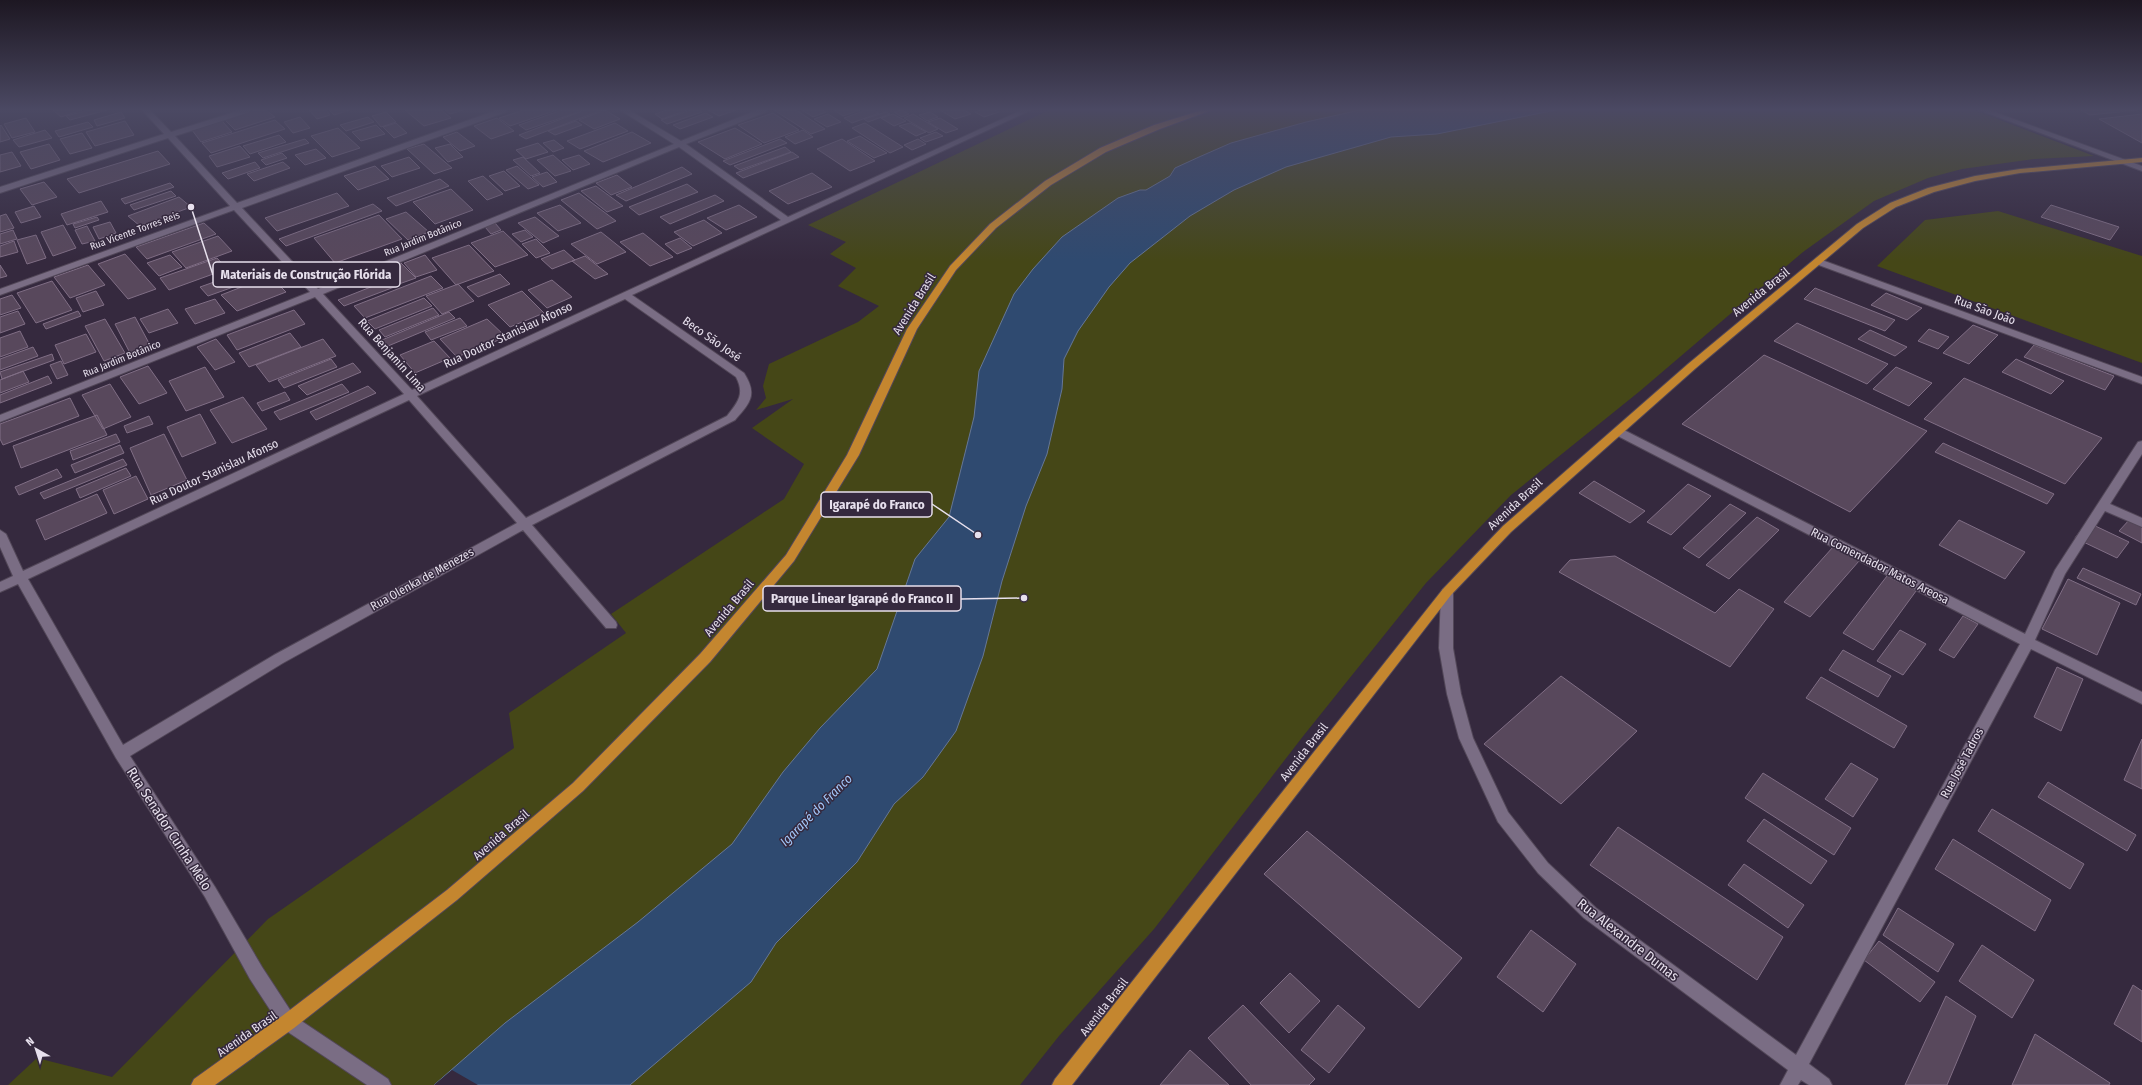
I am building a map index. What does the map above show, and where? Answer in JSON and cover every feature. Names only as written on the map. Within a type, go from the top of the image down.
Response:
[{"type":"highway","name":"Avenida Brasil","points":[[200,1085],[288,1022],[452,895],[578,787],[704,658],[790,558],[853,455],[912,329],[953,268],[993,226],[1048,183],[1085,161]]},
{"type":"highway","name":"Avenida Brasil","points":[[1061,1085],[1447,592],[1507,529],[1692,366],[1819,262],[1860,226],[1893,205],[1931,190],[1975,178],[2020,171],[2128,161]]},
{"type":"street","points":[[0,190],[91,161]]},
{"type":"street","name":"Rua Benjamin Lima","points":[[194,161],[411,396],[581,588],[610,625]]},
{"type":"street","name":"Rua Vicente Torres Reis","points":[[0,292],[362,161]]},
{"type":"street","name":"Rua Jardim Botânico","points":[[0,419],[317,293],[639,161]]},
{"type":"street","points":[[703,161],[788,221]]},
{"type":"street","name":"Rua Doutor Stanislau Afonso","points":[[0,587],[918,161]]},
{"type":"street","points":[[2120,161],[2142,169]]},
{"type":"street","name":"Rua São João","points":[[1819,262],[2142,381]]},
{"type":"street","name":"Beco São José","points":[[626,295],[740,375],[747,386],[746,399],[731,418]]},
{"type":"street","name":"Rua Olenka de Menezes","points":[[121,754],[300,646],[524,524],[731,418]]},
{"type":"street","name":"Rua Comendador Matos Areosa","points":[[1618,431],[2028,642],[2142,698]]},
{"type":"street","name":"Rua José Tadros","points":[[1789,1085],[2028,642],[2059,573],[2142,445]]},
{"type":"street","points":[[2102,505],[2142,523]]},
{"type":"street","name":"Rua Senador Cunha Melo","points":[[0,534],[20,577],[121,754],[210,892],[256,973],[288,1022],[382,1085]]},
{"type":"street","name":"Rua Alexandre Dumas","points":[[1447,592],[1446,648],[1454,694],[1466,738],[1503,817],[1543,868],[1590,913],[1823,1085]]},
{"type":"shaded area","points":[[943,161],[2022,161],[1962,169],[1928,178],[1874,201],[1803,252],[1640,391],[1511,495],[1426,583],[1304,735],[1154,929],[1059,1036],[1020,1085],[8,1085],[37,1058],[112,1077],[268,919],[514,748],[509,713],[626,633],[611,614],[784,499],[804,464],[752,428],[793,399],[756,410],[766,398],[763,386],[769,364],[858,322],[879,306],[838,286],[856,268],[830,254],[846,242],[808,225]]},
{"type":"shaded area","points":[[1998,211],[2142,256],[2142,363],[1877,266],[1925,220]]},
{"type":"water","points":[[1192,161],[1308,161],[1286,167],[1234,190],[1190,216],[1130,263],[1109,287],[1078,331],[1064,359],[1062,389],[1047,454],[1026,506],[1002,581],[983,656],[956,731],[923,777],[894,804],[857,862],[776,943],[751,982],[630,1085],[434,1085],[505,1023],[638,922],[732,844],[783,772],[820,728],[877,669],[915,559],[949,517],[974,417],[979,371],[1014,294],[1033,269],[1062,237],[1118,198],[1140,190],[1146,190],[1170,176],[1175,168]]},
{"type":"pier","points":[[452,1070],[478,1085],[434,1085]]},
{"type":"building","points":[[0,161],[18,161],[21,166],[0,172]]},
{"type":"building","points":[[26,161],[58,161],[31,169]]},
{"type":"building","points":[[127,161],[167,161],[170,164],[79,193],[67,179]]},
{"type":"building","points":[[212,161],[238,161],[217,167]]},
{"type":"building","points":[[262,161],[279,161],[266,165]]},
{"type":"building","points":[[301,161],[318,161],[305,165]]},
{"type":"building","points":[[398,161],[413,161],[420,168],[392,177],[381,166]]},
{"type":"building","points":[[420,161],[443,161],[452,168],[434,174]]},
{"type":"building","points":[[514,161],[527,161],[540,173],[531,176]]},
{"type":"building","points":[[538,161],[559,161],[571,171],[555,176]]},
{"type":"building","points":[[563,161],[586,161],[590,164],[573,170]]},
{"type":"building","points":[[724,161],[741,161],[730,165]]},
{"type":"building","points":[[748,161],[767,161],[740,170],[734,166]]},
{"type":"building","points":[[769,161],[789,161],[743,178],[736,173]]},
{"type":"building","points":[[834,161],[875,161],[850,171]]},
{"type":"building","points":[[255,162],[260,168],[228,179],[222,173]]},
{"type":"building","points":[[283,162],[290,168],[254,181],[247,174]]},
{"type":"building","points":[[375,166],[389,179],[358,190],[344,176]]},
{"type":"building","points":[[517,166],[539,185],[528,189],[506,170]]},
{"type":"building","points":[[682,167],[692,174],[626,201],[616,195]]},
{"type":"building","points":[[504,171],[520,186],[505,191],[489,176]]},
{"type":"building","points":[[547,172],[557,182],[543,187],[532,177]]},
{"type":"building","points":[[812,173],[832,187],[788,204],[769,191]]},
{"type":"building","points":[[617,175],[632,187],[611,195],[596,183]]},
{"type":"building","points":[[483,176],[503,194],[487,200],[468,181]]},
{"type":"building","points":[[440,179],[449,186],[396,206],[387,198]]},
{"type":"building","points":[[44,182],[57,197],[32,205],[20,189]]},
{"type":"building","points":[[170,183],[174,187],[125,204],[121,199]]},
{"type":"building","points":[[687,184],[698,192],[639,215],[629,207]]},
{"type":"building","points":[[596,186],[623,206],[607,212],[581,191]]},
{"type":"building","points":[[451,189],[473,210],[435,224],[413,202]]},
{"type":"building","points":[[171,191],[176,196],[134,210],[130,205]]},
{"type":"building","points":[[337,193],[349,206],[277,231],[265,218]]},
{"type":"building","points":[[579,193],[616,221],[597,229],[561,200]]},
{"type":"building","points":[[715,195],[724,201],[670,224],[660,217]]},
{"type":"building","points":[[179,197],[191,207],[140,226],[128,216]]},
{"type":"building","points":[[101,201],[108,212],[67,225],[61,214]]},
{"type":"building","points":[[373,204],[382,211],[286,246],[279,239]]},
{"type":"building","points":[[560,205],[581,223],[558,231],[537,213]]},
{"type":"building","points":[[739,205],[757,217],[726,230],[707,218]]},
{"type":"building","points":[[2051,205],[2119,227],[2110,240],[2041,217]]},
{"type":"building","points":[[34,206],[41,217],[21,223],[15,212]]},
{"type":"building","points":[[406,212],[429,232],[408,240],[386,219]]},
{"type":"building","points":[[6,214],[14,228],[0,232],[0,216]]},
{"type":"building","points":[[379,215],[402,239],[335,263],[314,238]]},
{"type":"building","points":[[97,217],[99,220],[75,228],[73,224]]},
{"type":"building","points":[[535,217],[559,236],[543,243],[518,223]]},
{"type":"building","points":[[704,220],[722,233],[693,246],[674,232]]},
{"type":"building","points":[[110,222],[116,233],[99,239],[93,227]]},
{"type":"building","points":[[204,223],[216,234],[147,259],[136,247]]},
{"type":"building","points":[[495,223],[501,230],[491,234],[485,227]]},
{"type":"building","points":[[63,225],[76,248],[53,256],[41,232]]},
{"type":"building","points":[[87,226],[95,241],[82,244],[75,230]]},
{"type":"building","points":[[13,230],[17,239],[0,244],[0,234]]},
{"type":"building","points":[[525,230],[533,237],[521,242],[512,234]]},
{"type":"building","points":[[503,231],[528,255],[495,267],[471,243]]},
{"type":"building","points":[[601,232],[626,252],[597,264],[571,244]]},
{"type":"building","points":[[643,233],[673,257],[650,266],[620,242]]},
{"type":"building","points":[[36,235],[46,258],[27,264],[17,240]]},
{"type":"building","points":[[218,236],[232,251],[186,268],[172,252]]},
{"type":"building","points":[[680,238],[692,248],[677,254],[665,244]]},
{"type":"building","points":[[536,239],[550,253],[536,258],[522,244]]},
{"type":"building","points":[[14,241],[18,252],[0,257],[0,246]]},
{"type":"building","points":[[469,245],[494,271],[456,285],[432,258]]},
{"type":"building","points":[[564,250],[575,260],[552,269],[541,259]]},
{"type":"building","points":[[125,254],[156,289],[128,299],[98,264]]},
{"type":"building","points":[[170,255],[182,267],[159,276],[147,263]]},
{"type":"building","points":[[425,255],[437,270],[416,277],[404,263]]},
{"type":"building","points":[[585,256],[608,274],[595,279],[572,261]]},
{"type":"building","points":[[217,258],[227,269],[169,290],[160,278]]},
{"type":"building","points":[[401,263],[416,278],[399,284],[385,269]]},
{"type":"building","points":[[0,265],[7,276],[0,278]]},
{"type":"building","points":[[88,265],[105,285],[70,298],[54,277]]},
{"type":"building","points":[[500,274],[510,284],[478,297],[467,287]]},
{"type":"building","points":[[231,276],[239,285],[208,296],[200,287]]},
{"type":"building","points":[[270,276],[286,292],[237,311],[221,295]]},
{"type":"building","points":[[431,276],[443,288],[365,318],[354,306]]},
{"type":"building","points":[[391,279],[397,286],[344,306],[338,300]]},
{"type":"building","points":[[552,280],[572,297],[547,308],[528,290]]},
{"type":"building","points":[[52,281],[72,310],[36,323],[17,293]]},
{"type":"building","points":[[458,284],[474,301],[442,314],[426,296]]},
{"type":"building","points":[[1815,288],[1895,320],[1885,331],[1804,299]]},
{"type":"building","points":[[96,291],[104,305],[83,312],[76,298]]},
{"type":"building","points":[[522,291],[544,313],[510,327],[488,305]]},
{"type":"building","points":[[1886,293],[1922,308],[1907,320],[1871,305]]},
{"type":"building","points":[[12,295],[21,308],[0,315],[0,299]]},
{"type":"building","points":[[424,298],[432,306],[375,329],[367,321]]},
{"type":"building","points":[[215,299],[225,313],[195,324],[185,309]]},
{"type":"building","points":[[433,308],[439,315],[385,337],[379,330]]},
{"type":"building","points":[[168,309],[178,323],[149,333],[140,319]]},
{"type":"building","points":[[294,310],[305,324],[237,350],[227,335]]},
{"type":"building","points":[[18,311],[25,324],[0,333],[0,317]]},
{"type":"building","points":[[78,311],[81,316],[46,329],[43,324]]},
{"type":"building","points":[[449,312],[455,318],[388,346],[382,340]]},
{"type":"building","points":[[135,317],[150,345],[130,353],[115,324]]},
{"type":"building","points":[[460,318],[467,326],[431,340],[425,332]]},
{"type":"building","points":[[105,319],[125,353],[104,361],[85,326]]},
{"type":"building","points":[[487,319],[506,337],[457,357],[440,339]]},
{"type":"building","points":[[1797,323],[1888,364],[1867,384],[1774,341]]},
{"type":"building","points":[[1973,325],[1998,335],[1969,364],[1943,353]]},
{"type":"building","points":[[1929,329],[1949,337],[1938,349],[1918,341]]},
{"type":"building","points":[[1870,330],[1907,347],[1895,356],[1858,339]]},
{"type":"building","points":[[20,331],[28,347],[0,357],[0,338]]},
{"type":"building","points":[[290,333],[301,347],[249,367],[239,353]]},
{"type":"building","points":[[86,334],[96,352],[64,364],[55,345]]},
{"type":"building","points":[[216,339],[235,362],[215,370],[197,347]]},
{"type":"building","points":[[323,339],[336,356],[269,382],[256,365]]},
{"type":"building","points":[[434,341],[450,358],[415,373],[400,355]]},
{"type":"building","points":[[2034,345],[2114,376],[2105,390],[2024,357]]},
{"type":"building","points":[[33,347],[38,356],[0,370],[0,359]]},
{"type":"building","points":[[52,354],[54,360],[2,379],[0,372]]},
{"type":"building","points":[[1764,355],[1927,431],[1850,512],[1682,424]]},
{"type":"building","points":[[331,359],[337,367],[284,388],[278,380]]},
{"type":"building","points":[[2016,359],[2064,381],[2051,394],[2002,372]]},
{"type":"building","points":[[61,361],[68,375],[57,379],[50,365]]},
{"type":"building","points":[[353,363],[361,372],[307,395],[298,386]]},
{"type":"building","points":[[148,366],[167,393],[139,404],[120,377]]},
{"type":"building","points":[[205,367],[224,397],[186,411],[169,381]]},
{"type":"building","points":[[1896,367],[1932,383],[1909,406],[1873,389]]},
{"type":"building","points":[[23,371],[29,382],[0,393],[0,380]]},
{"type":"building","points":[[48,376],[52,383],[0,403],[0,395]]},
{"type":"building","points":[[1964,378],[2102,438],[2065,484],[1924,419]]},
{"type":"building","points":[[110,384],[131,417],[103,429],[82,395]]},
{"type":"building","points":[[342,384],[349,392],[280,420],[274,412]]},
{"type":"building","points":[[368,386],[376,393],[316,420],[310,412]]},
{"type":"building","points":[[285,392],[290,400],[262,411],[257,403]]},
{"type":"building","points":[[243,397],[267,429],[232,443],[210,410]]},
{"type":"building","points":[[70,398],[79,416],[3,445],[0,439],[0,424]]},
{"type":"building","points":[[200,414],[216,443],[182,457],[167,427]]},
{"type":"building","points":[[97,415],[107,435],[21,468],[13,446]]},
{"type":"building","points":[[149,416],[153,424],[127,433],[124,426]]},
{"type":"building","points":[[116,434],[120,442],[73,460],[70,451]]},
{"type":"building","points":[[164,434],[187,480],[151,495],[130,448]]},
{"type":"building","points":[[1943,443],[2054,494],[2047,504],[1935,452]]},
{"type":"building","points":[[120,445],[124,453],[75,473],[71,465]]},
{"type":"building","points":[[123,459],[127,465],[44,499],[40,493]]},
{"type":"building","points":[[126,468],[131,476],[80,498],[76,489]]},
{"type":"building","points":[[57,469],[62,477],[19,495],[15,487]]},
{"type":"building","points":[[136,476],[148,499],[114,514],[103,490]]},
{"type":"building","points":[[1594,481],[1645,511],[1630,523],[1579,493]]},
{"type":"building","points":[[1688,484],[1711,496],[1671,535],[1647,522]]},
{"type":"building","points":[[97,494],[107,513],[45,540],[36,520]]},
{"type":"building","points":[[1730,504],[1746,513],[1699,558],[1683,548]]},
{"type":"building","points":[[1757,517],[1779,530],[1729,579],[1706,565]]},
{"type":"building","points":[[2130,519],[2142,525],[2142,543],[2119,531]]},
{"type":"building","points":[[1959,520],[2025,552],[2005,579],[1939,545]]},
{"type":"building","points":[[2087,522],[2129,542],[2117,558],[2075,538]]},
{"type":"building","points":[[1833,547],[1859,561],[1810,617],[1784,602]]},
{"type":"building","points":[[1615,556],[1715,613],[1739,589],[1774,609],[1730,667],[1559,572],[1570,560]]},
{"type":"building","points":[[2083,568],[2141,594],[2136,605],[2077,578]]},
{"type":"building","points":[[1887,576],[1916,591],[1873,650],[1843,633]]},
{"type":"building","points":[[2068,579],[2120,603],[2097,655],[2042,629]]},
{"type":"building","points":[[1963,616],[1978,624],[1954,658],[1939,650]]},
{"type":"building","points":[[1900,630],[1926,644],[1903,675],[1877,661]]},
{"type":"building","points":[[1843,650],[1891,676],[1878,697],[1829,670]]},
{"type":"building","points":[[2057,667],[2083,679],[2061,731],[2034,717]]},
{"type":"building","points":[[1561,676],[1637,731],[1561,804],[1484,744]]},
{"type":"building","points":[[1821,677],[1907,726],[1894,748],[1806,698]]},
{"type":"building","points":[[2142,739],[2142,789],[2124,780]]},
{"type":"building","points":[[1851,763],[1878,779],[1853,817],[1825,799]]},
{"type":"building","points":[[1763,773],[1851,828],[1834,855],[1745,798]]},
{"type":"building","points":[[2048,782],[2136,835],[2127,851],[2038,797]]},
{"type":"building","points":[[1992,809],[2084,864],[2070,889],[1978,831]]},
{"type":"building","points":[[1764,819],[1827,861],[1811,884],[1747,841]]},
{"type":"building","points":[[1618,827],[1783,937],[1757,980],[1590,865]]},
{"type":"building","points":[[1307,831],[1462,958],[1419,1008],[1264,874]]},
{"type":"building","points":[[1953,839],[2051,900],[2035,931],[1935,869]]},
{"type":"building","points":[[1744,864],[1804,905],[1788,928],[1728,885]]},
{"type":"building","points":[[1898,908],[1954,944],[1938,972],[1883,935]]},
{"type":"building","points":[[1531,930],[1576,964],[1543,1012],[1497,977]]},
{"type":"building","points":[[1879,941],[1935,982],[1920,1002],[1864,960]]},
{"type":"building","points":[[1982,945],[2034,980],[2012,1018],[1959,981]]},
{"type":"building","points":[[1290,973],[1320,1001],[1289,1033],[1260,1003]]},
{"type":"building","points":[[2133,985],[2142,991],[2142,1042],[2114,1024]]},
{"type":"building","points":[[1946,996],[1976,1016],[1947,1085],[1905,1085]]},
{"type":"building","points":[[1243,1005],[1315,1079],[1309,1085],[1251,1085],[1208,1038]]},
{"type":"building","points":[[1338,1005],[1365,1028],[1329,1073],[1301,1050]]},
{"type":"building","points":[[2035,1034],[2110,1083],[2109,1085],[2012,1085]]},
{"type":"building","points":[[1190,1050],[1229,1085],[1160,1085]]},
{"type":"place","name":"Materiais de Construção Flórida","points":[[191,207]]},
{"type":"place","name":"Igarapé do Franco","points":[[978,535]]},
{"type":"place","name":"Parque Linear Igarapé do Franco II","points":[[1024,598]]}]
